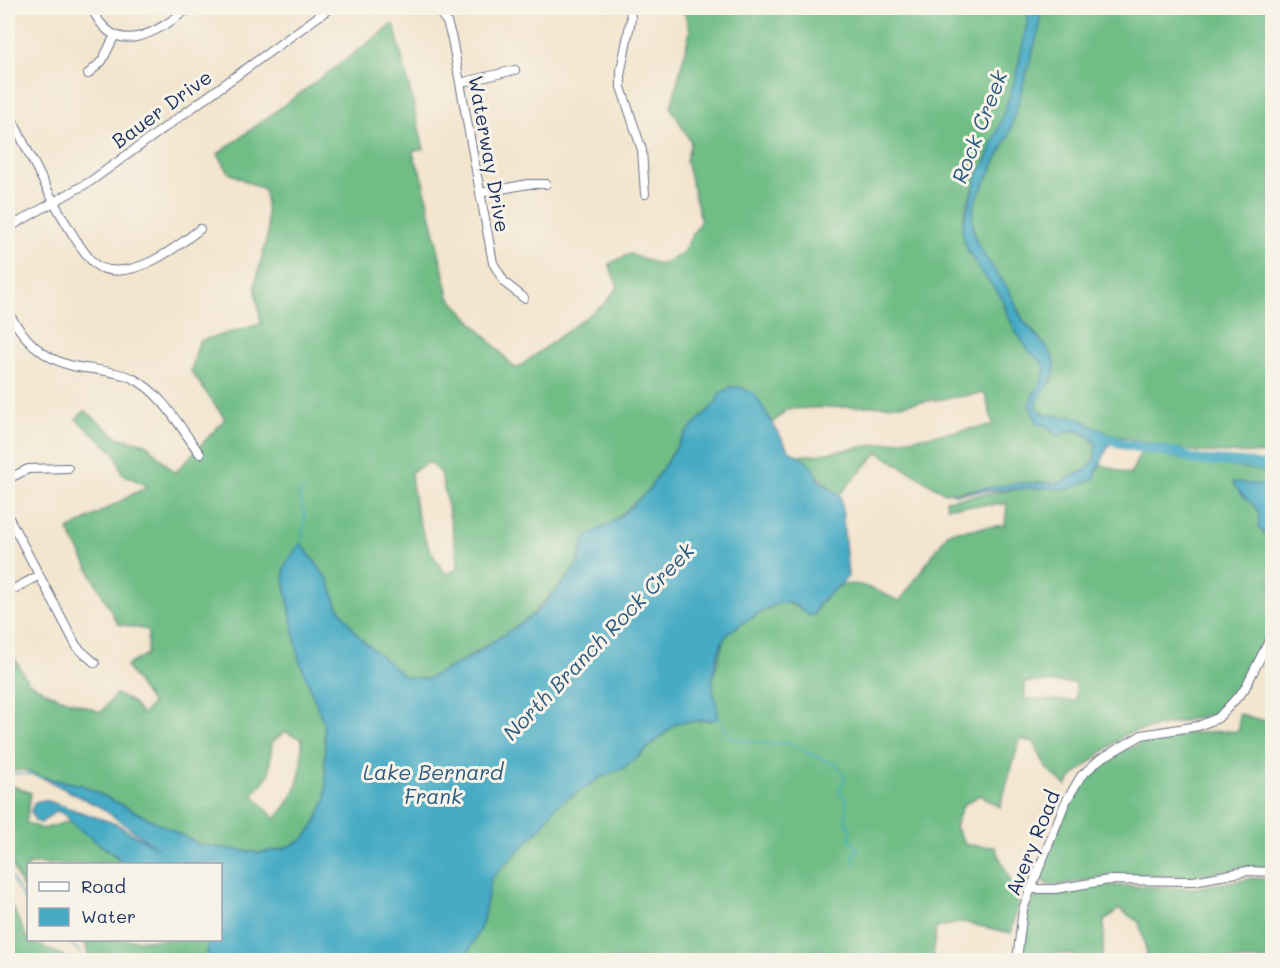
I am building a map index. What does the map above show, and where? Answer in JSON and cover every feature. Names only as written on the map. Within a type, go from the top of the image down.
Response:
[{"type":"street","points":[[92,8],[96,16],[115,35],[136,38],[147,36],[189,8]]},
{"type":"street","name":"Bauer Drive","points":[[8,228],[90,181],[330,8]]},
{"type":"street","name":"Waterway Drive","points":[[436,8],[447,22],[452,39],[494,263],[505,283],[524,298]]},
{"type":"street","points":[[630,8],[631,19],[622,60],[621,87],[642,150],[645,194]]},
{"type":"street","points":[[88,74],[102,61],[115,35]]},
{"type":"street","points":[[460,83],[515,70]]},
{"type":"street","points":[[8,111],[88,259],[100,268],[126,270],[138,266],[182,243],[200,229]]},
{"type":"street","points":[[480,193],[528,184],[546,184]]},
{"type":"street","points":[[8,312],[21,334],[43,354],[71,366],[112,371],[134,379],[146,387],[200,454]]},
{"type":"street","points":[[8,479],[28,469],[68,468]]},
{"type":"street","points":[[8,516],[77,647],[94,663]]},
{"type":"street","points":[[8,592],[38,576]]},
{"type":"street","name":"Avery Road","points":[[1017,960],[1021,918],[1031,889],[1065,802],[1081,776],[1100,759],[1142,735],[1198,726],[1218,718],[1244,690],[1272,635]]},
{"type":"street","points":[[1031,889],[1055,889],[1109,880],[1194,881],[1247,871],[1272,872]]},
{"type":"green space","points":[[683,8],[1030,8],[1014,84],[988,158],[966,208],[963,219],[964,240],[975,263],[1001,297],[1015,329],[1028,348],[1045,365],[1045,371],[1029,406],[1038,423],[1046,425],[1058,437],[1068,432],[1078,431],[1096,444],[1094,461],[1086,470],[1059,483],[1036,482],[945,493],[878,452],[839,495],[794,455],[815,455],[993,425],[985,393],[899,405],[787,409],[773,423],[768,415],[731,387],[718,395],[717,402],[686,433],[647,492],[581,549],[580,559],[572,573],[525,622],[448,669],[427,679],[416,680],[405,677],[358,636],[337,605],[329,581],[301,543],[287,562],[284,571],[285,584],[299,659],[324,724],[326,788],[326,799],[313,828],[303,840],[283,849],[259,853],[201,845],[82,785],[41,777],[24,770],[8,771],[8,647],[28,682],[50,694],[101,712],[116,694],[132,702],[142,715],[152,704],[126,666],[147,654],[148,630],[118,624],[68,530],[148,486],[122,474],[116,454],[76,419],[85,411],[119,438],[146,444],[175,473],[225,419],[191,371],[199,341],[261,324],[255,286],[268,233],[265,190],[229,173],[218,154],[394,24],[424,149],[412,151],[422,177],[449,297],[516,369],[605,303],[618,287],[609,264],[630,254],[660,265],[681,255],[701,220],[686,161],[691,142],[671,108],[690,31]],"holes":[[[430,462],[441,473],[458,558],[458,568],[447,575],[438,564],[425,539],[414,500],[411,472]],[[285,732],[302,739],[300,772],[295,791],[275,819],[253,795],[269,774],[272,742]]]},
{"type":"green space","points":[[1040,8],[1272,8],[1272,454],[1199,452],[1158,445],[1108,434],[1078,418],[1047,415],[1036,407],[1037,400],[1053,378],[1040,339],[1024,322],[1009,291],[977,245],[971,216],[974,204],[1009,135],[1040,26]]},
{"type":"green space","points":[[1141,452],[1272,473],[1272,625],[1231,699],[1213,714],[1125,734],[1072,777],[1066,786],[1046,768],[1034,742],[1020,739],[1000,807],[980,795],[963,805],[955,827],[966,845],[995,847],[1019,899],[1011,933],[962,922],[936,928],[933,956],[940,960],[832,960],[819,950],[803,960],[782,960],[779,949],[759,946],[750,960],[465,960],[482,924],[491,879],[540,829],[556,806],[572,794],[638,757],[677,723],[694,719],[712,721],[718,714],[712,683],[724,638],[729,631],[776,604],[785,602],[814,615],[827,596],[844,585],[862,585],[900,601],[949,532],[1005,525],[1007,504],[947,507],[946,500],[1027,488],[1069,489],[1094,479],[1100,464],[1130,475]],"holes":[[[1025,682],[1076,683],[1076,701],[1025,699]]]},
{"type":"green space","points":[[1239,714],[1265,721],[1272,716],[1272,868],[1244,867],[1191,877],[1116,875],[1055,886],[1048,885],[1041,879],[1068,806],[1080,786],[1095,770],[1112,757],[1152,740],[1174,735],[1239,731]]},
{"type":"green space","points":[[8,784],[31,793],[26,823],[43,829],[70,821],[124,863],[27,863],[27,893],[13,868],[7,828]]},
{"type":"green space","points":[[1253,878],[1272,880],[1272,960],[1142,960],[1147,953],[1139,922],[1119,909],[1104,921],[1103,953],[1100,960],[1072,960],[1073,954],[1021,954],[1027,912],[1035,898],[1100,885],[1193,888]]},
{"type":"green space","points":[[8,898],[27,941],[65,957],[66,960],[8,960]]},
{"type":"green space","points":[[78,941],[209,941],[207,951],[210,960],[89,960],[86,944]]},
{"type":"water","points":[[1030,8],[1040,8],[1040,26],[1009,135],[974,204],[973,231],[981,251],[1009,291],[1023,320],[1045,346],[1054,361],[1054,374],[1036,407],[1047,415],[1078,418],[1108,434],[1109,444],[1094,479],[1069,489],[1027,488],[952,494],[1018,483],[1059,483],[1086,470],[1094,461],[1096,444],[1083,432],[1068,431],[1058,437],[1046,425],[1038,424],[1029,406],[1045,371],[1045,365],[1029,351],[1014,329],[1002,298],[978,268],[964,242],[962,227],[978,174],[988,158],[1016,77]]},
{"type":"water","name":"Lake Bernard Frank","points":[[731,387],[740,387],[755,394],[788,449],[809,463],[819,480],[841,497],[848,576],[820,602],[814,615],[810,616],[793,604],[784,603],[759,613],[729,632],[720,648],[714,669],[713,687],[718,709],[717,719],[677,723],[624,768],[602,777],[556,806],[540,829],[491,879],[482,924],[465,960],[253,960],[245,958],[210,960],[207,951],[209,941],[222,941],[222,863],[124,863],[62,813],[56,811],[41,823],[35,821],[31,811],[35,802],[45,800],[116,824],[157,848],[100,807],[41,777],[82,785],[201,845],[259,853],[283,849],[303,840],[313,828],[326,799],[326,788],[324,724],[299,659],[285,584],[284,571],[287,562],[301,543],[329,581],[337,605],[358,636],[405,677],[427,679],[466,660],[536,613],[572,573],[580,559],[583,542],[587,536],[616,520],[647,492],[686,433],[717,402],[718,395]]},
{"type":"water","points":[[1233,482],[1272,486],[1272,534],[1264,533],[1258,528],[1259,519],[1256,508]]},
{"type":"waterway","name":"Rock Creek","points":[[1098,435],[1126,445],[1176,453],[1196,460],[1247,463],[1272,468]]},
{"type":"waterway","points":[[302,543],[305,515],[299,496],[304,489]]},
{"type":"waterway","points":[[717,718],[733,739],[769,744],[787,743],[838,766],[845,778],[839,791],[846,799],[846,823],[851,828],[850,840],[859,851],[854,854],[854,864]]},
{"type":"waterway","name":"North Branch Rock Creek","points":[[8,774],[28,774],[42,778]]},
{"type":"waterway","name":"North Branch Rock Creek","points":[[8,872],[27,904]]},
{"type":"waterway","name":"North Branch Rock Creek","points":[[68,941],[81,953],[83,960]]}]
